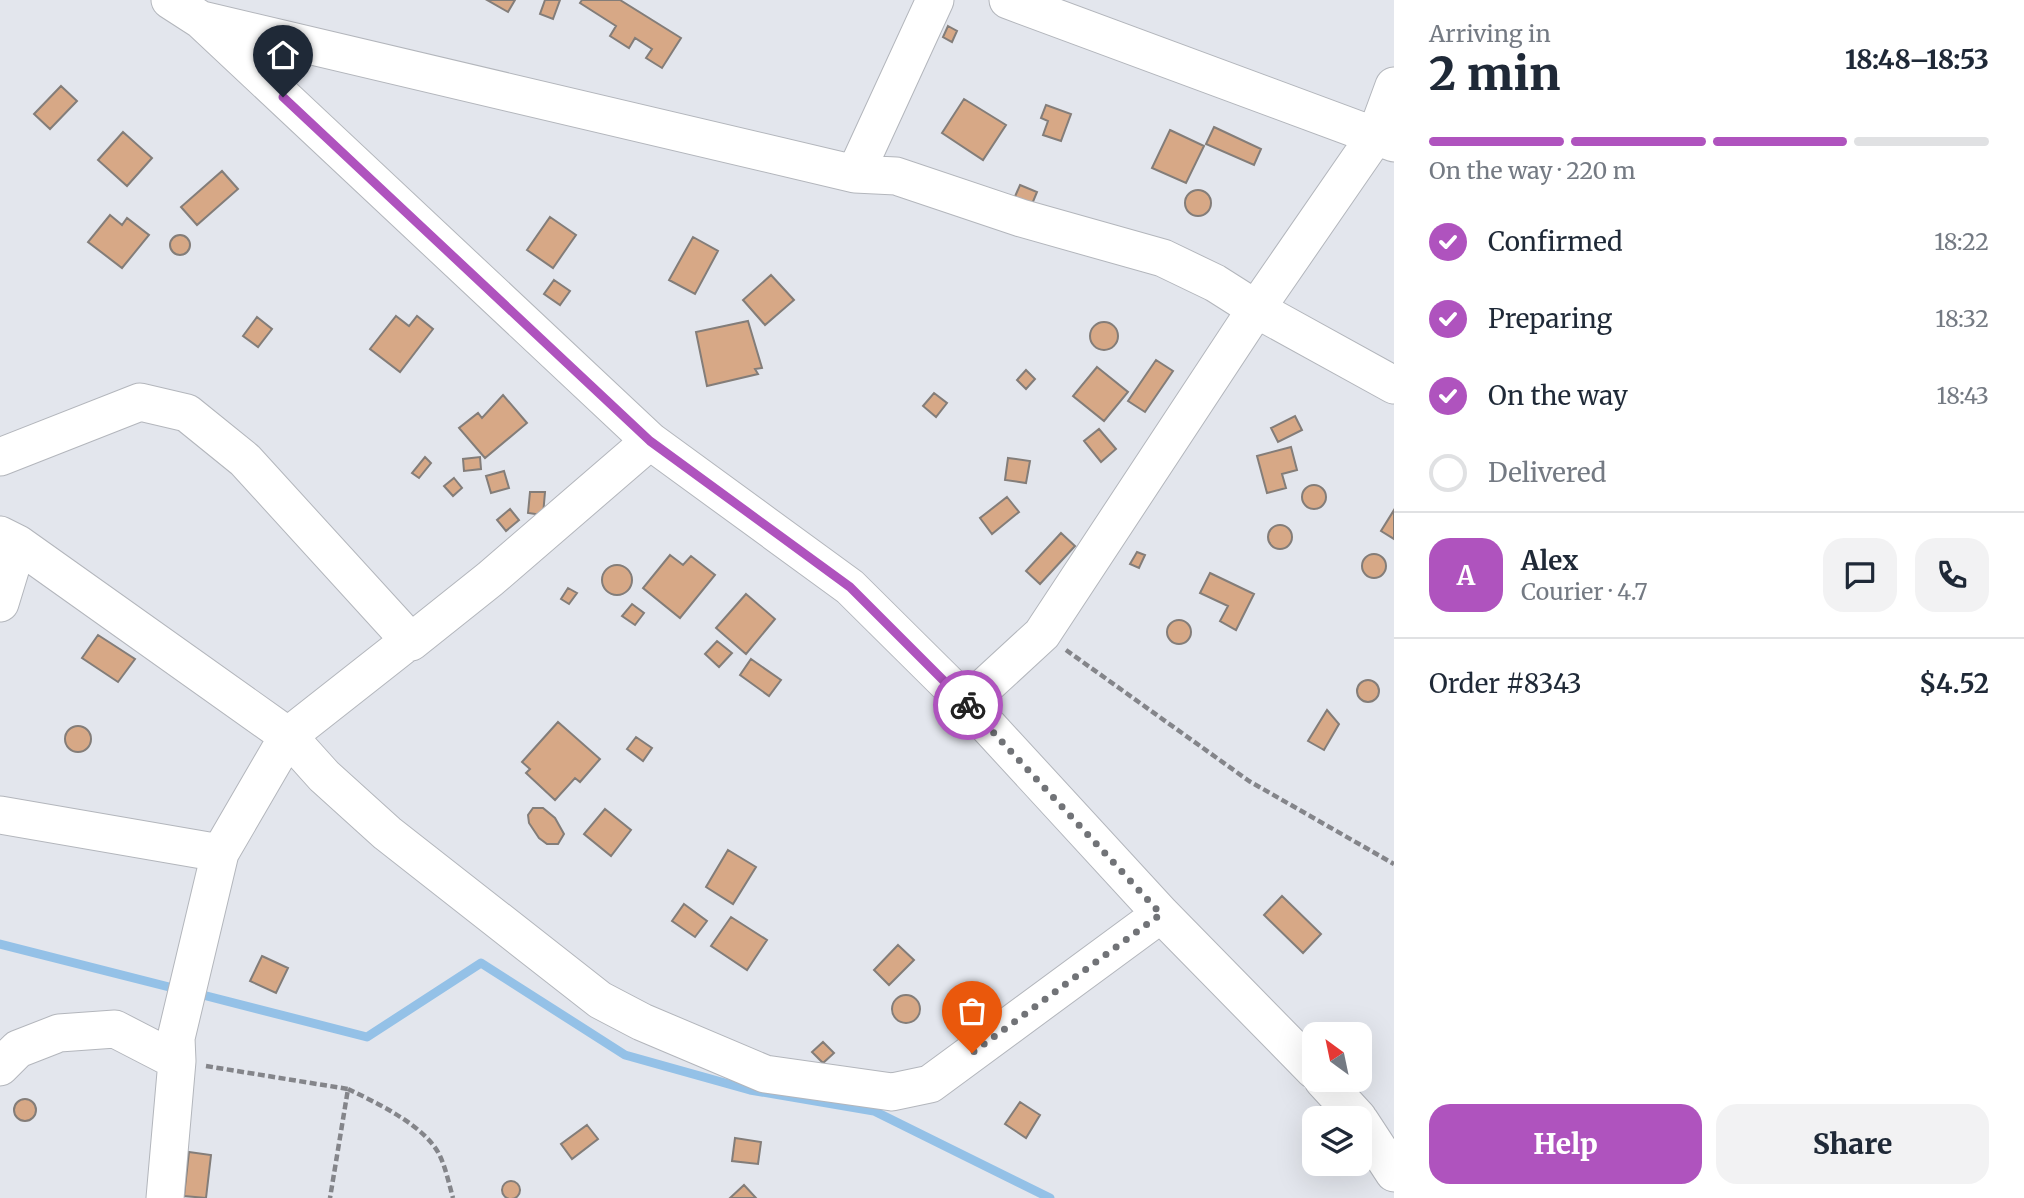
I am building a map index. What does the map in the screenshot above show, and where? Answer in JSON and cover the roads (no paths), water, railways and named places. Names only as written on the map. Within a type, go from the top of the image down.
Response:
[{"type":"street","points":[[170,0],[201,20],[650,441],[850,587],[967,703],[1161,914],[1302,1058]]},
{"type":"street","points":[[855,174],[936,0]]},
{"type":"street","points":[[1008,0],[1385,139]]},
{"type":"street","points":[[201,20],[855,174],[896,176],[1021,218],[1163,258],[1215,283],[1256,309],[1394,385]]},
{"type":"street","points":[[967,703],[1042,634],[1256,309],[1385,139],[1394,86]]},
{"type":"street","points":[[0,457],[140,402],[187,414],[246,460],[410,640]]},
{"type":"street","points":[[165,1198],[177,1050],[189,977],[220,853],[288,736],[410,640],[452,611],[650,441]]},
{"type":"street","points":[[0,603],[9,540],[288,736],[324,776],[387,833],[600,1000],[642,1022],[765,1074],[892,1092],[930,1084],[1161,914]]},
{"type":"street","points":[[0,815],[220,853]]},
{"type":"street","points":[[0,1067],[19,1049],[59,1033],[115,1028],[177,1050]]},
{"type":"street","points":[[1334,1092],[1347,1106]]},
{"type":"street","points":[[1372,1139],[1394,1173]]},
{"type":"waterway","points":[[0,944],[181,990]]},
{"type":"waterway","points":[[195,993],[367,1037],[481,963],[625,1055],[750,1090],[874,1111],[1050,1198]]}]
